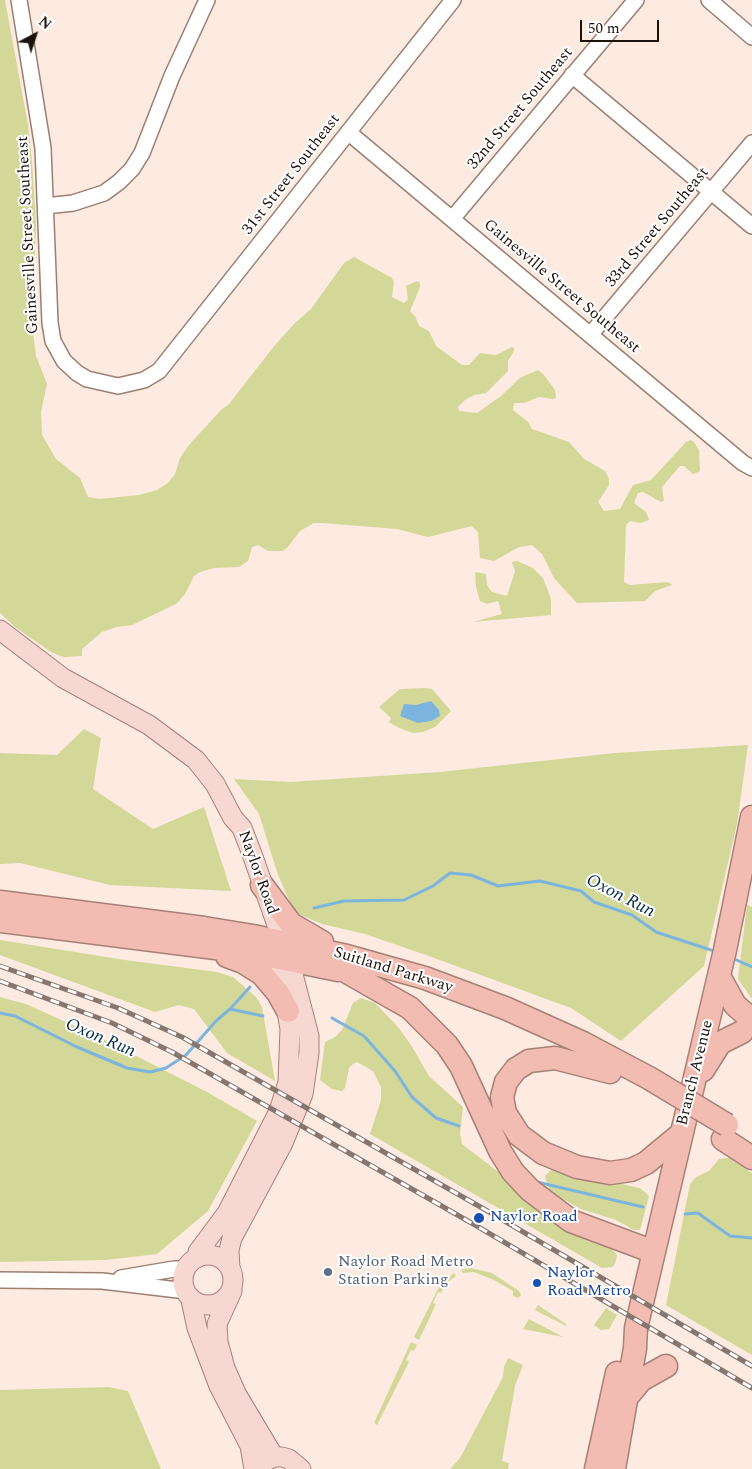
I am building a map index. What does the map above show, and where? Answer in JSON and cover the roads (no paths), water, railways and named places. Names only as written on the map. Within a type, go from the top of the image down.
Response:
[{"type":"highway","name":"Branch Avenue","points":[[614,1469],[635,1348],[636,1328],[719,976],[752,817]]},
{"type":"highway","points":[[262,885],[283,916],[295,927],[308,936],[367,961]]},
{"type":"highway","name":"Suitland Parkway","points":[[0,902],[204,928],[278,949],[347,972],[397,985],[482,1014],[535,1036],[610,1072],[648,1085]]},
{"type":"highway","name":"Suitland Parkway","points":[[0,921],[191,944],[278,949],[367,961],[425,978],[505,1008],[583,1043],[725,1132],[752,1142]]},
{"type":"highway","points":[[191,944],[243,962],[257,970],[274,987],[288,1011]]},
{"type":"highway","points":[[347,972],[410,1008],[447,1045],[461,1066],[500,1151],[513,1172],[530,1190],[572,1221],[654,1252]]},
{"type":"highway","points":[[719,976],[749,1028]]},
{"type":"highway","points":[[709,1018],[749,1028]]},
{"type":"highway","points":[[690,1097],[717,1047],[728,1037],[749,1028]]},
{"type":"highway","points":[[610,1072],[555,1058],[529,1061],[516,1069],[506,1082],[503,1105],[513,1128],[526,1142],[543,1153],[589,1171],[610,1173],[631,1170],[644,1172],[653,1178],[667,1198]]},
{"type":"highway","name":"Suitland Parkway","points":[[725,1132],[752,1158]]},
{"type":"highway","points":[[631,1170],[652,1159],[681,1134]]},
{"type":"highway","name":"Branch Avenue","points":[[596,1469],[624,1346],[636,1328]]},
{"type":"highway","points":[[627,1397],[641,1380],[666,1366]]},
{"type":"main road","name":"Naylor Road","points":[[0,630],[63,678],[150,725],[196,760],[215,784],[234,818],[242,828],[262,885],[278,949],[288,1011],[291,1054],[284,1097],[222,1221],[206,1240],[191,1263]]},
{"type":"main road","points":[[0,650],[17,651],[34,657]]},
{"type":"main road","name":"Naylor Road","points":[[230,1268],[228,1250],[232,1238],[283,1144],[303,1094],[309,1036],[278,949],[240,855],[234,818]]},
{"type":"main road","points":[[274,1457],[237,1395],[225,1368],[218,1342],[217,1324],[232,1290],[233,1276],[230,1268],[219,1258],[204,1255],[191,1263],[188,1294],[197,1328],[218,1386],[250,1446],[256,1469],[266,1460],[274,1457],[289,1459],[301,1469]]},
{"type":"main road","points":[[188,1294],[198,1304],[215,1306],[232,1290]]},
{"type":"street","name":"Gainesville Street Southeast","points":[[20,0],[40,123],[53,340],[64,361],[87,379],[110,386],[135,384],[158,372]]},
{"type":"street","points":[[46,206],[73,203],[104,193],[132,169],[142,153],[172,76],[207,0]]},
{"type":"street","name":"31st Street Southeast","points":[[158,372],[453,0]]},
{"type":"street","name":"32nd Street Southeast","points":[[452,218],[636,0]]},
{"type":"street","points":[[709,0],[752,37]]},
{"type":"street","points":[[572,75],[752,226]]},
{"type":"street","name":"Gainesville Street Southeast","points":[[348,132],[752,468]]},
{"type":"street","name":"33rd Street Southeast","points":[[590,335],[752,143]]},
{"type":"street","points":[[102,1281],[174,1269],[191,1263]]},
{"type":"street","points":[[0,1280],[102,1281],[178,1290],[188,1294]]},
{"type":"water","points":[[431,701],[439,710],[440,716],[431,721],[418,723],[400,716],[404,704],[416,705]]},
{"type":"waterway","name":"Oxon Run","points":[[314,908],[344,901],[404,900],[433,886],[450,873],[471,875],[498,886],[540,881],[581,891],[594,902],[632,915],[656,932],[711,950]]},
{"type":"waterway","name":"Oxon Run","points":[[732,958],[752,967]]},
{"type":"waterway","name":"Oxon Run","points":[[0,1013],[15,1016],[77,1047],[127,1068],[150,1072],[166,1068],[186,1055],[250,987]]},
{"type":"waterway","points":[[230,1009],[263,1016]]},
{"type":"waterway","points":[[332,1018],[364,1036],[395,1071],[412,1097],[436,1118],[459,1126]]},
{"type":"waterway","points":[[537,1182],[643,1207]]},
{"type":"waterway","points":[[685,1214],[698,1213],[730,1236],[752,1238]]},
{"type":"railway","points":[[0,966],[118,1008],[182,1037],[484,1209],[752,1366]]},
{"type":"railway","points":[[0,981],[112,1023],[172,1052],[475,1225],[752,1388]]},
{"type":"place","name":"Naylor Road","points":[[479,1218]]},
{"type":"place","name":"Naylor Road Metro Station Parking","points":[[328,1272]]},
{"type":"place","name":"Naylor Road Metro","points":[[537,1283]]}]
